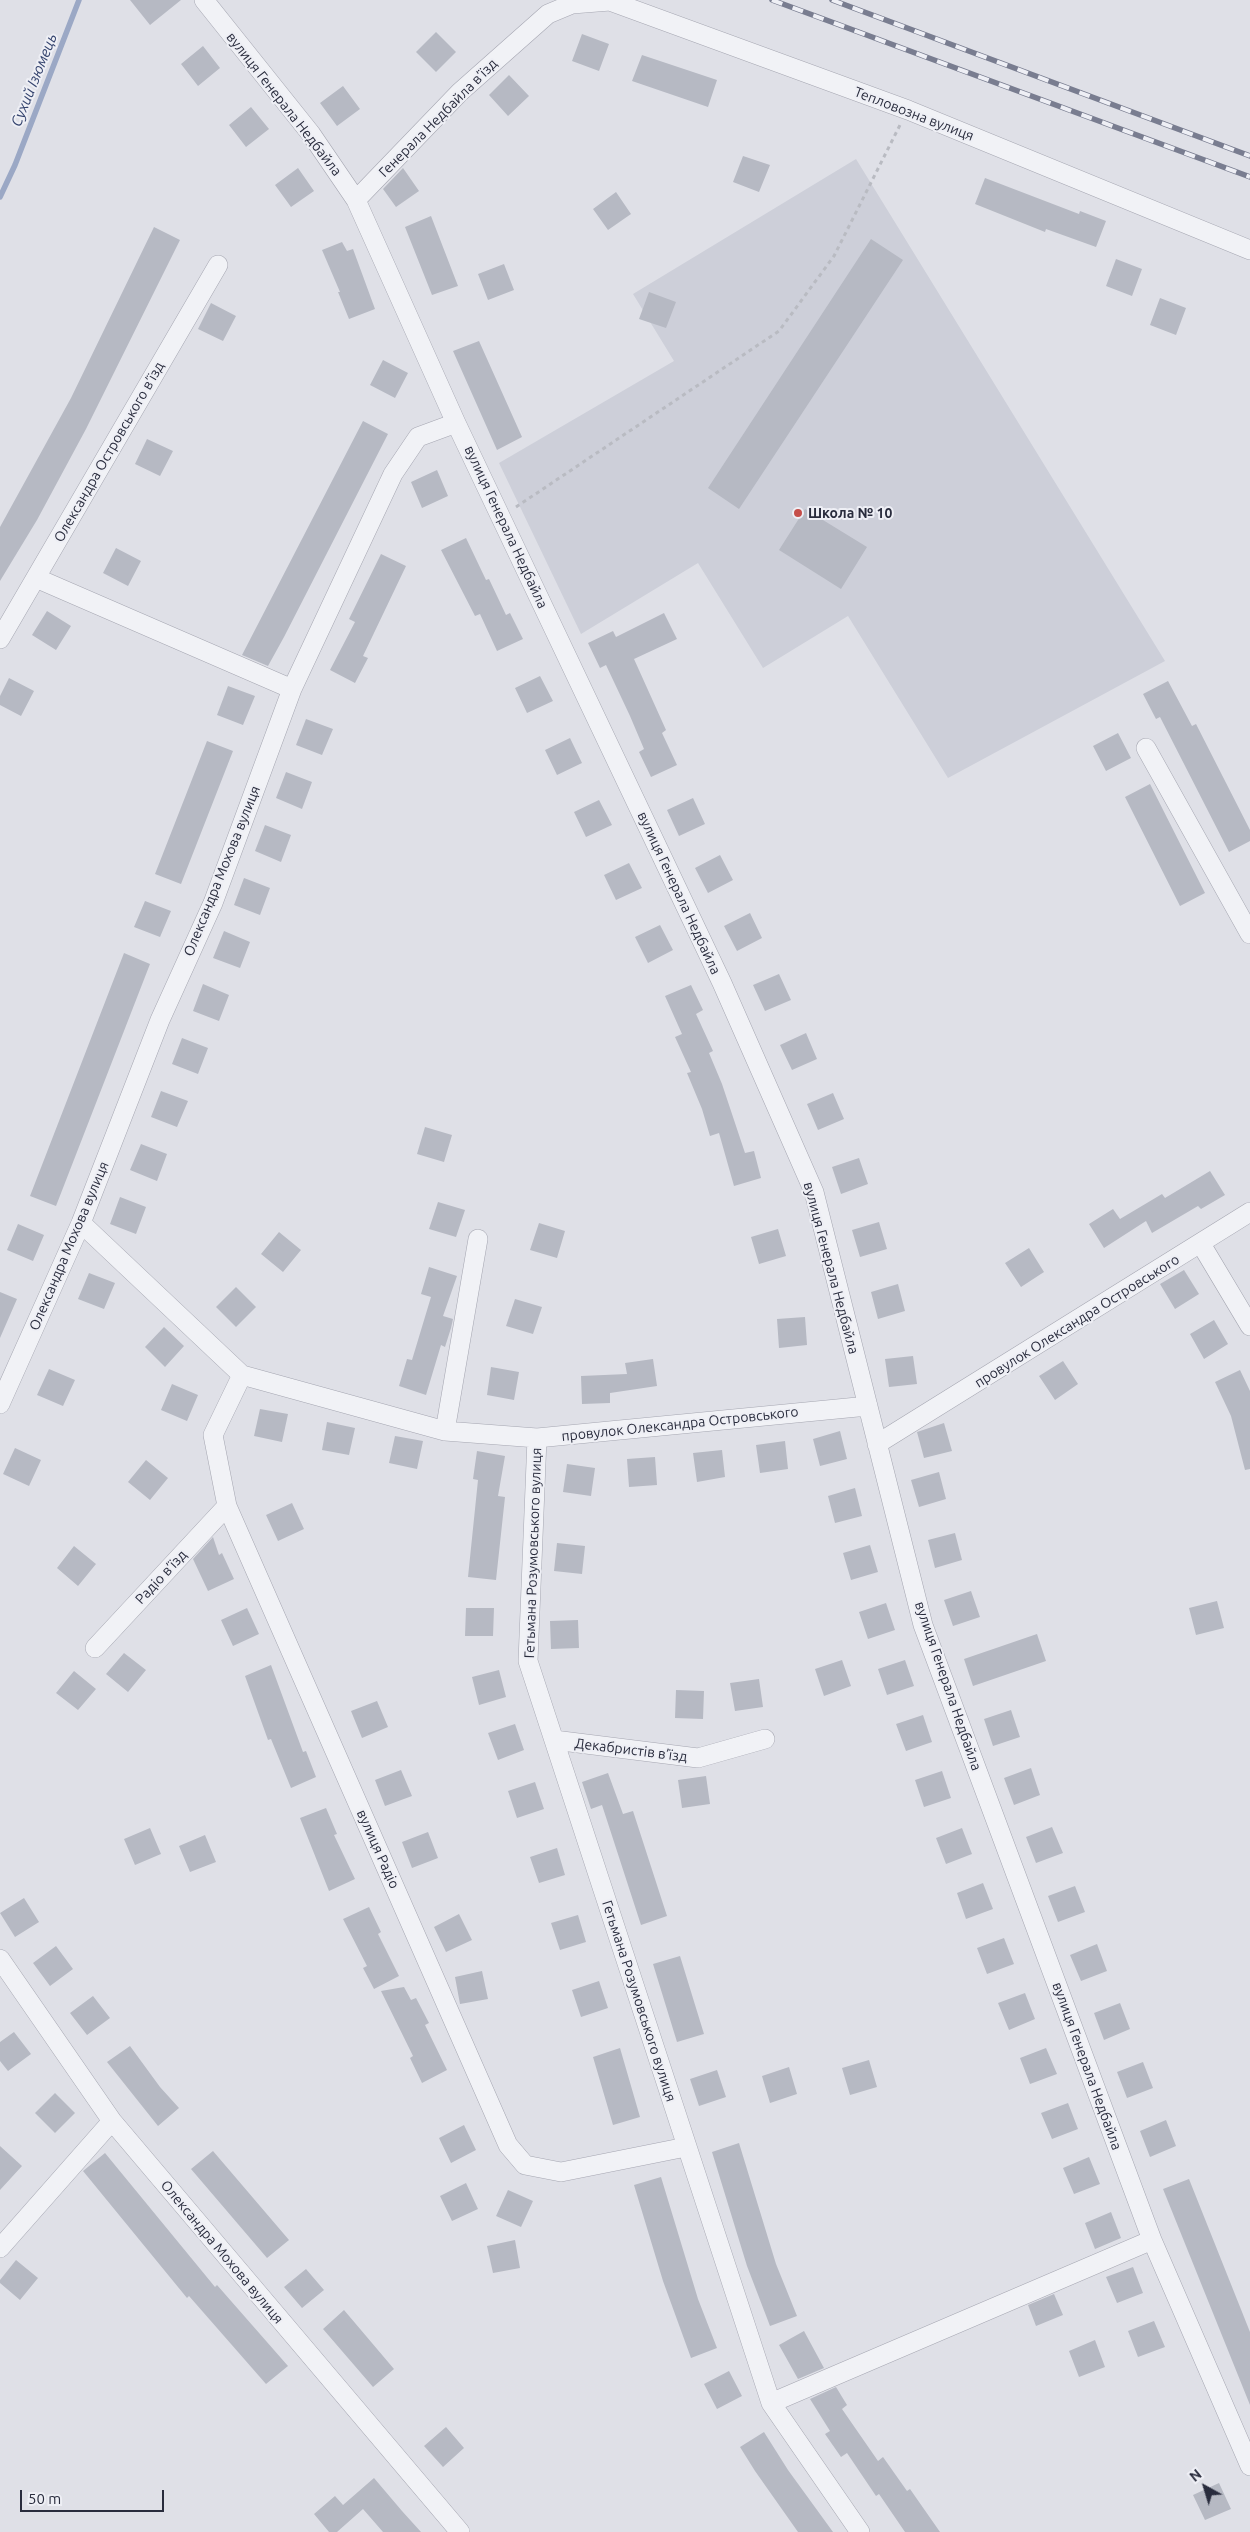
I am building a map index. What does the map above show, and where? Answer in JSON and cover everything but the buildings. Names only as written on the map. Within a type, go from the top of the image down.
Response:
[{"type":"street","name":"вулиця Генерала Недбайла","points":[[204,0],[310,134],[356,200],[456,423],[722,983],[814,1192],[924,1625],[1152,2240],[1250,2466]]},
{"type":"street","name":"Тепловозна вулиця","points":[[572,4],[610,1],[908,110],[1250,250]]},
{"type":"street","name":"Генерала Недбайла в’їзд","points":[[356,200],[460,92],[548,14],[572,4]]},
{"type":"street","name":"Олександра Островського в’їзд","points":[[0,639],[218,265]]},
{"type":"street","name":"Олександра Мохова вулиця","points":[[0,1404],[81,1223],[160,1020],[213,903],[292,689],[393,474],[418,437],[456,423]]},
{"type":"street","points":[[36,578],[292,689]]},
{"type":"street","points":[[1146,748],[1250,934]]},
{"type":"street","name":"провулок Олександра Островського","points":[[877,1444],[1250,1212]]},
{"type":"street","name":"провулок Олександра Островського","points":[[81,1223],[242,1375],[445,1431],[537,1438],[868,1406]]},
{"type":"street","points":[[445,1431],[478,1240]]},
{"type":"street","points":[[1201,1244],[1250,1326]]},
{"type":"street","name":"вулиця Радіо","points":[[242,1375],[213,1435],[227,1506],[508,2145],[525,2164],[561,2172],[686,2147]]},
{"type":"street","name":"Гетьмана Розумовського вулиця","points":[[537,1438],[528,1661],[771,2403],[860,2532]]},
{"type":"street","name":"Радіо в’їзд","points":[[95,1648],[227,1506]]},
{"type":"street","name":"Декабристів в’їзд","points":[[554,1740],[698,1758],[765,1739]]},
{"type":"street","name":"Олександра Мохова вулиця","points":[[0,1960],[112,2121],[460,2532]]},
{"type":"street","points":[[0,2248],[112,2121]]},
{"type":"street","points":[[771,2403],[1152,2240]]},
{"type":"path","points":[[501,517],[779,331],[834,256],[908,110]]},
{"type":"shaded area","name":"Школа № 10","points":[[856,159],[1165,661],[948,778],[848,616],[763,668],[698,563],[581,634],[499,463],[674,361],[633,294]]},
{"type":"waterway","name":"Сухий Ізюмець","points":[[0,197],[15,165],[79,0]]},
{"type":"railway","points":[[772,0],[1250,177]]},
{"type":"railway","points":[[832,0],[1250,156]]},
{"type":"place","name":"Школа № 10","points":[[798,513]]}]
